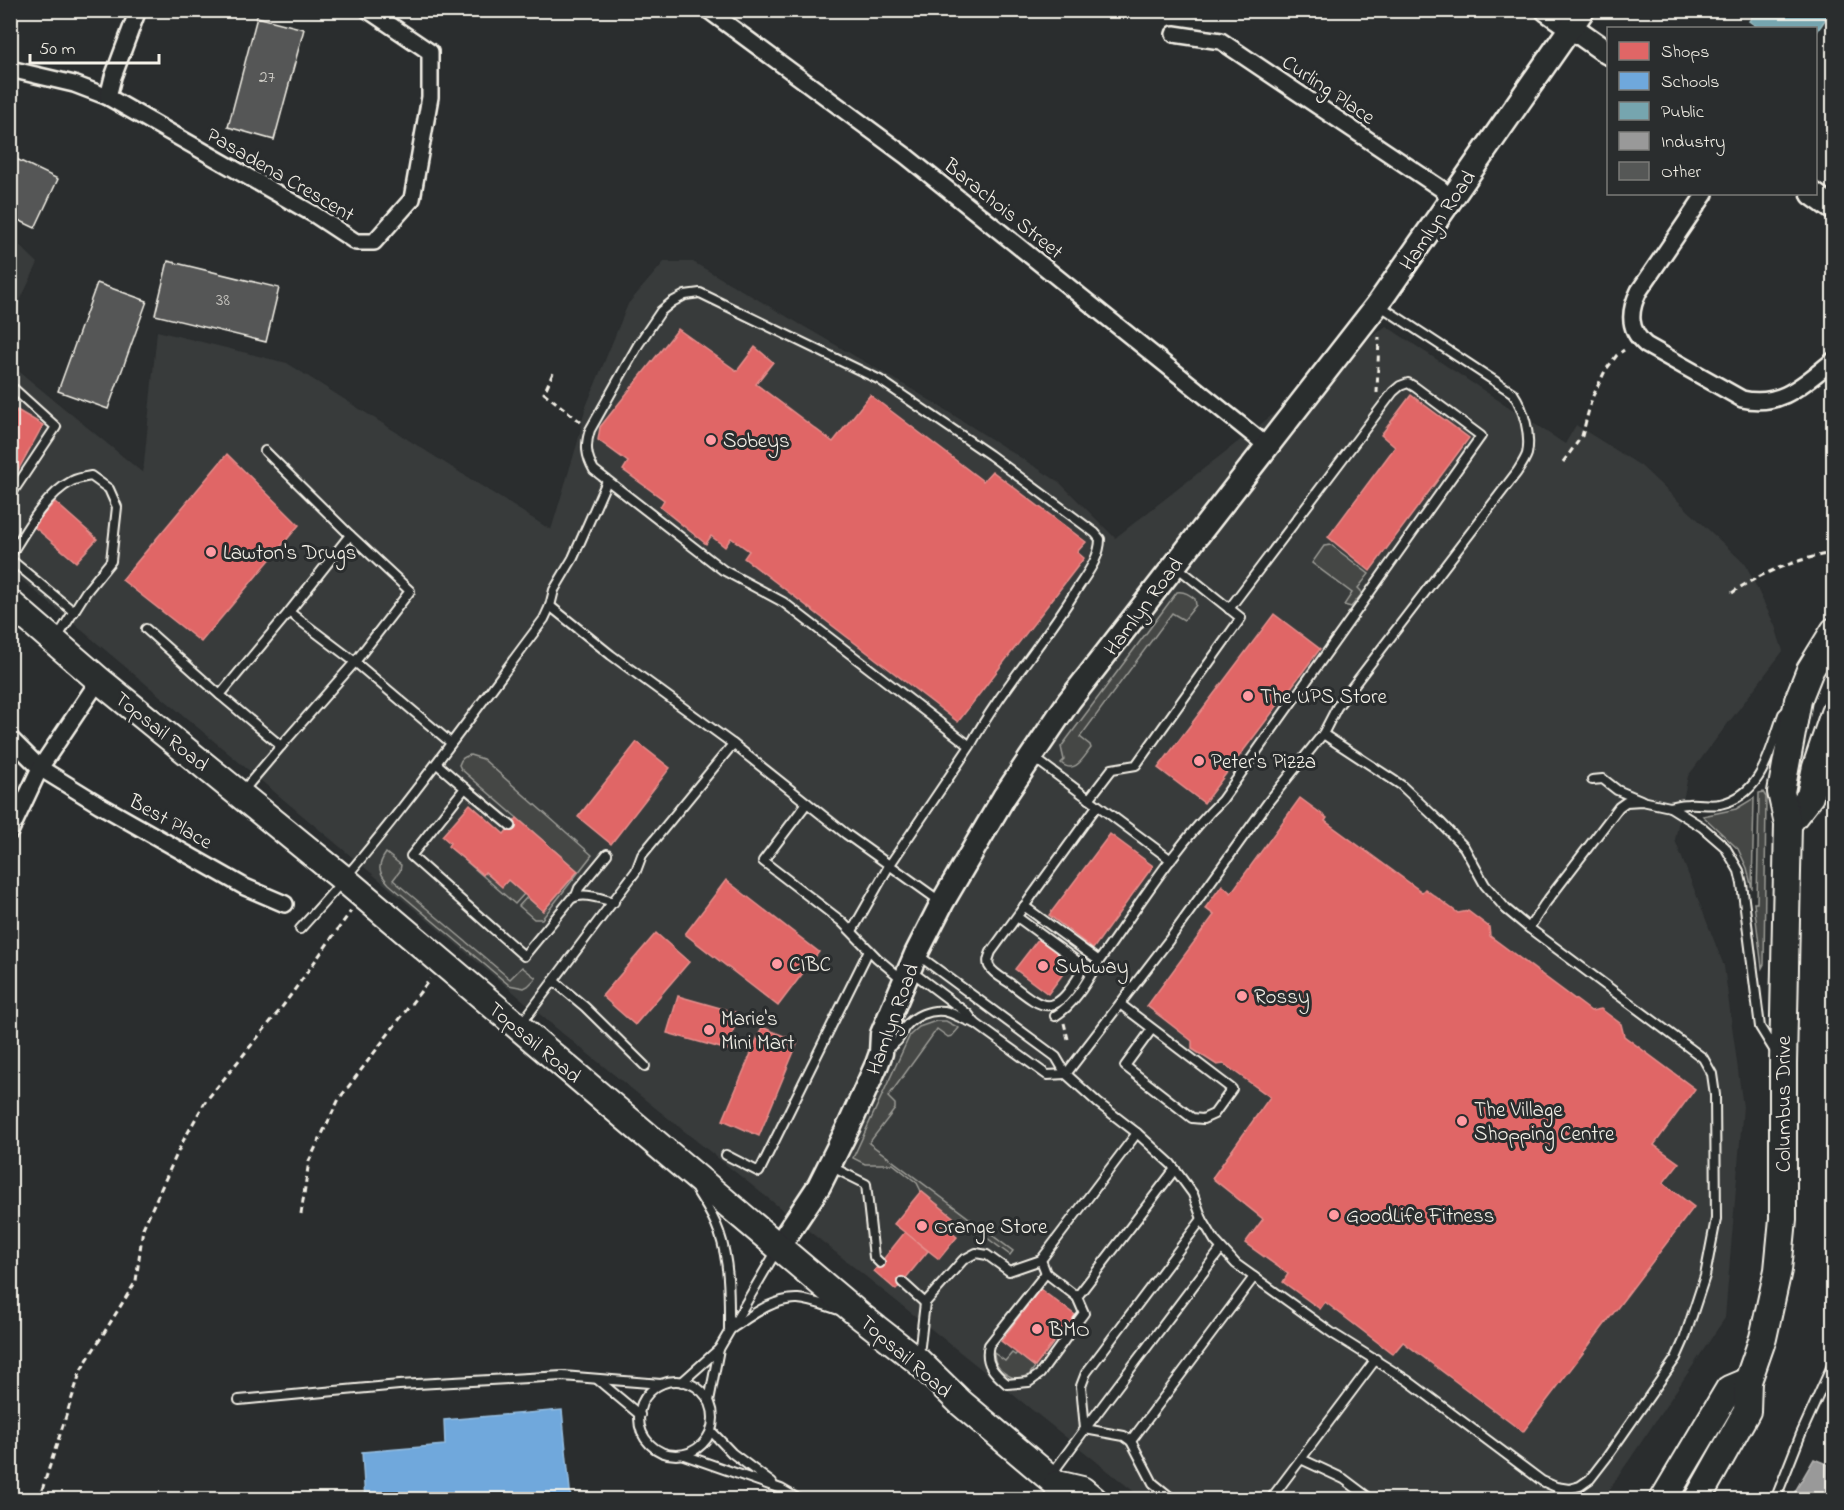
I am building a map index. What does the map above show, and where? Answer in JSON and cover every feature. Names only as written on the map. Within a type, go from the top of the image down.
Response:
[{"type":"main road","name":"Topsail Road","points":[[10,603],[99,680],[354,888],[859,1315],[918,1361],[961,1403],[1056,1487],[1082,1490],[1094,1500]]},
{"type":"main road","name":"Columbus Drive","points":[[1697,1500],[1747,1411],[1748,1381],[1763,1338],[1778,1270],[1783,1219],[1783,1064],[1788,824],[1781,792],[1798,700],[1810,670],[1833,632]]},
{"type":"main road","points":[[1788,824],[1810,796],[1816,767],[1833,713]]},
{"type":"main road","points":[[1663,1500],[1729,1389],[1748,1381]]},
{"type":"street","points":[[108,97],[138,10]]},
{"type":"street","name":"Pasadena Crescent","points":[[10,69],[74,84],[108,97],[315,215],[356,242],[374,242],[412,199],[430,97],[430,52],[368,10]]},
{"type":"street","name":"Barachois Street","points":[[708,10],[906,156],[1267,446]]},
{"type":"street","points":[[1548,10],[1577,19],[1607,52]]},
{"type":"street","name":"Hamlyn Road","points":[[779,1246],[819,1186],[829,1166],[881,1053],[882,1034],[910,968],[942,903],[1004,796],[1070,701],[1378,304],[1577,19]]},
{"type":"street","name":"Curling Place","points":[[1174,34],[1221,41],[1440,188],[1452,199]]},
{"type":"street","points":[[1704,195],[1634,303],[1632,327],[1638,339],[1742,399],[1753,401],[1765,401],[1790,394],[1833,360]]},
{"type":"street","points":[[1814,195],[1833,209]]},
{"type":"street","points":[[10,832],[40,768],[99,680]]},
{"type":"street","name":"Best Place","points":[[10,738],[40,768],[100,806],[244,888],[285,904]]},
{"type":"lane","points":[[852,931],[889,866],[970,746],[983,722],[1062,613],[1094,562],[1100,550],[1100,539],[990,454],[880,380],[700,293],[685,295],[672,302],[661,311],[639,345],[590,430],[587,452],[594,471],[723,570],[783,602],[970,746]]},
{"type":"lane","points":[[910,968],[968,1014],[975,1023],[1047,1075],[1066,1074],[1169,940],[1269,801],[1323,734],[1337,707],[1517,472],[1527,456],[1525,425],[1519,401],[1513,393],[1378,304]]},
{"type":"lane","points":[[1055,1016],[1066,1008],[1089,978],[1170,860],[1222,800],[1481,436],[1408,383],[1400,386],[1265,558],[1229,609]]},
{"type":"lane","points":[[10,395],[14,389],[56,427],[10,496]]},
{"type":"lane","points":[[240,794],[355,662],[410,591],[265,451]]},
{"type":"lane","points":[[55,642],[74,612],[86,592],[111,561],[117,507],[109,489],[91,476],[74,480],[54,494],[23,535],[10,558],[74,612]]},
{"type":"lane","points":[[300,929],[354,888],[451,743],[544,619],[554,590],[573,558],[607,482]]},
{"type":"lane","points":[[220,695],[350,535]]},
{"type":"lane","points":[[1089,800],[1112,769],[1136,765],[1241,618],[1174,565]]},
{"type":"lane","points":[[550,606],[611,655],[733,744],[889,866],[942,903]]},
{"type":"lane","points":[[289,612],[355,662],[451,743]]},
{"type":"lane","points":[[146,629],[281,746]]},
{"type":"lane","points":[[1670,807],[1688,804],[1721,804],[1738,798],[1751,788],[1760,776],[1783,714],[1798,700]]},
{"type":"lane","points":[[807,803],[763,861],[852,931],[870,950],[910,968],[1056,1057],[1066,1074],[1137,1133],[1175,1169],[1193,1194],[1202,1219],[1221,1249],[1254,1277],[1332,1333],[1376,1359],[1542,1481],[1569,1489],[1580,1486],[1590,1479],[1676,1358],[1697,1306],[1710,1256],[1716,1219],[1715,1095],[1712,1074],[1703,1058],[1506,909],[1485,885],[1459,841],[1401,786],[1323,734]]},
{"type":"lane","points":[[519,1027],[614,902],[636,871],[642,855],[733,744]]},
{"type":"lane","points":[[1032,756],[1170,860]]},
{"type":"lane","points":[[437,764],[511,826]]},
{"type":"lane","points":[[1592,780],[1603,779],[1617,790],[1642,801],[1670,807],[1702,827],[1725,847],[1739,871],[1742,884],[1760,1027],[1783,1064]]},
{"type":"lane","points":[[465,788],[411,856],[524,956],[571,899],[576,896],[583,895],[614,902]]},
{"type":"lane","points":[[1529,928],[1619,807],[1626,802],[1642,801]]},
{"type":"lane","points":[[1017,917],[1080,965],[1080,975],[1064,999],[1054,1004],[1040,1004],[1027,996],[988,963],[991,952],[1097,806]]},
{"type":"lane","points":[[576,896],[579,888],[607,854]]},
{"type":"lane","points":[[1024,906],[1099,961]]},
{"type":"lane","points":[[726,1155],[759,1172],[870,950]]},
{"type":"lane","points":[[554,981],[585,1007],[645,1066]]},
{"type":"lane","points":[[1120,1004],[1232,1089],[1214,1114],[1203,1119],[1192,1118],[1125,1066],[1152,1029]]},
{"type":"lane","points":[[881,1053],[898,1040],[912,1019],[924,1014],[946,1011],[964,1021],[975,1023]]},
{"type":"lane","points":[[918,1361],[925,1303],[963,1260],[976,1253],[987,1255],[1009,1271],[1041,1260],[1137,1133]]},
{"type":"lane","points":[[829,1166],[866,1184],[874,1257],[880,1263]]},
{"type":"lane","points":[[683,1167],[713,1216],[720,1232],[729,1291],[729,1329]]},
{"type":"lane","points":[[1077,1297],[1175,1169]]},
{"type":"lane","points":[[1085,1429],[1081,1386],[1086,1373],[1202,1219]]},
{"type":"lane","points":[[709,1401],[719,1349],[779,1246]]},
{"type":"lane","points":[[1056,1487],[1085,1429],[1221,1249]]},
{"type":"lane","points":[[1041,1260],[1046,1274],[1077,1297],[1084,1313],[1078,1321]]},
{"type":"lane","points":[[1046,1274],[989,1345],[987,1353],[991,1369],[1007,1384],[1029,1382],[1040,1374],[1071,1331]]},
{"type":"lane","points":[[1131,1441],[1254,1277]]},
{"type":"lane","points":[[902,1282],[925,1303]]},
{"type":"lane","points":[[729,1329],[758,1311],[785,1301],[798,1299],[859,1315]]},
{"type":"lane","points":[[682,1382],[719,1349]]},
{"type":"lane","points":[[1270,1500],[1376,1359]]},
{"type":"lane","points":[[1775,1500],[1833,1361]]},
{"type":"lane","points":[[239,1400],[432,1383],[563,1376],[661,1384],[682,1382],[693,1385],[702,1392],[709,1401],[712,1411],[711,1431],[700,1446],[683,1454],[673,1455],[655,1448],[643,1433],[640,1415],[646,1397],[661,1384]]},
{"type":"lane","points":[[597,1379],[640,1415]]},
{"type":"lane","points":[[1085,1429],[1124,1436],[1131,1441],[1153,1483],[1174,1500]]},
{"type":"lane","points":[[711,1431],[732,1453],[800,1500]]},
{"type":"lane","points":[[683,1454],[781,1489]]},
{"type":"lane","points":[[1301,1458],[1344,1479],[1372,1500]]},
{"type":"lane","points":[[1567,1500],[1569,1489]]},
{"type":"path","points":[[1380,329],[1377,393],[1384,405]]},
{"type":"path","points":[[1563,462],[1582,436],[1592,398],[1605,371],[1617,355],[1624,350]]},
{"type":"path","points":[[553,373],[544,393],[590,430]]},
{"type":"path","points":[[1732,593],[1749,580],[1781,567],[1833,553]]},
{"type":"path","points":[[42,1500],[41,1493],[81,1370],[136,1281],[143,1228],[182,1143],[205,1102],[280,1010],[354,888]]},
{"type":"path","points":[[301,1214],[309,1161],[339,1099],[442,963]]},
{"type":"shaded area","points":[[11,237],[38,263],[11,320]]},
{"type":"shaded area","points":[[664,262],[693,262],[920,394],[1059,482],[1115,538],[1386,326],[1565,444],[1576,425],[1641,466],[1746,565],[1775,626],[1783,651],[1688,776],[1675,840],[1724,966],[1743,1107],[1725,1318],[1603,1499],[1143,1499],[562,1033],[11,571],[10,364],[143,473],[157,331],[287,363],[551,530],[578,441],[585,409],[628,304]]},
{"type":"shaded area","points":[[1331,545],[1369,574],[1358,588],[1361,595],[1351,607],[1344,605],[1352,593],[1312,563],[1324,546]]},
{"type":"shaded area","points":[[1177,592],[1191,596],[1195,599],[1196,605],[1184,620],[1172,613],[1080,737],[1091,748],[1082,760],[1070,767],[1061,763],[1064,760],[1061,747]]},
{"type":"shaded area","points":[[470,755],[483,759],[592,855],[542,919],[534,919],[519,906],[527,897],[543,911],[578,871],[461,769],[459,765],[461,761]]},
{"type":"shaded area","points":[[1763,792],[1766,797],[1764,964],[1762,968],[1754,903],[1757,903],[1759,793]]},
{"type":"shaded area","points":[[1754,798],[1752,889],[1747,868],[1738,849],[1703,816],[1736,809]]},
{"type":"shaded area","points":[[451,848],[502,886],[508,880],[524,894],[515,904]]},
{"type":"shaded area","points":[[386,853],[401,865],[400,871],[393,880],[510,979],[522,967],[536,978],[524,988],[509,985],[389,884],[380,869]]},
{"type":"shaded area","points":[[936,1021],[946,1021],[959,1028],[948,1037],[937,1029],[888,1097],[895,1104],[895,1109],[869,1143],[1013,1251],[1010,1255],[979,1232],[969,1231],[893,1164],[865,1164],[853,1158],[910,1035],[919,1027]]},
{"type":"shaded area","points":[[994,1353],[1005,1361],[1012,1353],[1015,1355],[1017,1353],[1035,1367],[1029,1375],[1017,1379],[1001,1370],[994,1358]]},
{"type":"building: Shops","points":[[678,329],[737,371],[755,347],[773,362],[756,384],[833,442],[870,395],[983,481],[992,471],[1086,542],[1077,552],[1084,558],[958,722],[744,558],[749,551],[731,538],[725,547],[711,536],[706,544],[660,507],[664,500],[623,470],[628,462],[598,440],[600,427]]},
{"type":"building: Shops","points":[[1411,395],[1469,438],[1370,571],[1328,537],[1395,447],[1381,435]]},
{"type":"building: Shops","points":[[17,410],[43,425],[18,470],[10,466],[10,421]]},
{"type":"building: Shops","name":"Lawton's Drugs","points":[[227,454],[299,525],[201,642],[122,580]]},
{"type":"building: Shops","points":[[55,502],[97,539],[76,562],[33,526]]},
{"type":"building: Shops","points":[[1274,614],[1320,649],[1204,803],[1158,768]]},
{"type":"building: Shops","points":[[637,742],[670,768],[611,844],[578,817]]},
{"type":"building: Shops","name":"The Village Shopping Centre","points":[[1300,798],[1327,818],[1325,821],[1422,892],[1425,889],[1458,913],[1468,911],[1489,927],[1490,936],[1591,1011],[1601,1009],[1621,1024],[1624,1036],[1695,1089],[1654,1145],[1679,1163],[1663,1183],[1694,1207],[1523,1432],[1403,1342],[1393,1354],[1325,1302],[1320,1309],[1283,1282],[1288,1274],[1245,1243],[1263,1219],[1212,1178],[1270,1097],[1224,1064],[1217,1065],[1192,1049],[1192,1041],[1147,1006],[1214,915],[1205,908],[1222,885],[1231,893]]},
{"type":"building: Shops","points":[[470,804],[504,834],[517,818],[578,871],[543,911],[508,880],[502,887],[485,872],[483,875],[448,846],[450,843],[442,836]]},
{"type":"building: Shops","points":[[1110,834],[1153,866],[1093,949],[1049,915]]},
{"type":"building: Shops","points":[[726,880],[819,952],[778,1006],[685,934]]},
{"type":"building: Shops","points":[[656,933],[689,962],[635,1025],[602,996]]},
{"type":"building: Shops","name":"Subway","points":[[1039,938],[1072,962],[1048,994],[1015,969]]},
{"type":"building: Shops","points":[[678,996],[738,1013],[728,1050],[667,1033]]},
{"type":"building: Shops","points":[[762,1027],[798,1042],[759,1136],[723,1120]]},
{"type":"building: Shops","name":"Orange Store","points":[[921,1191],[953,1217],[946,1228],[957,1237],[939,1259],[894,1224]]},
{"type":"building: Shops","points":[[905,1232],[928,1251],[896,1290],[874,1271]]},
{"type":"building: Shops","name":"BMO","points":[[1040,1289],[1075,1315],[1073,1318],[1082,1325],[1075,1334],[1065,1327],[1035,1367],[1001,1341]]},
{"type":"building: Schools","points":[[562,1410],[571,1500],[365,1500],[362,1452],[445,1445],[444,1420]]},
{"type":"building: Public","points":[[1757,10],[1832,10],[1817,32],[1817,27],[1758,27],[1749,21]]},
{"type":"building: Industry","points":[[1814,1459],[1834,1467],[1834,1500],[1790,1500]]},
{"type":"building: Other","points":[[257,17],[304,29],[274,140],[228,127]]},
{"type":"building: Other","points":[[10,156],[58,179],[35,228],[10,216]]},
{"type":"building: Other","points":[[168,261],[279,288],[266,342],[155,315]]},
{"type":"building: Other","points":[[97,283],[147,301],[108,409],[58,391]]},
{"type":"place","name":"Sobeys","points":[[711,440]]},
{"type":"place","name":"Lawton's Drugs","points":[[211,552]]},
{"type":"place","name":"The UPS Store","points":[[1248,696]]},
{"type":"place","name":"Peter's Pizza","points":[[1199,761]]},
{"type":"place","name":"CIBC","points":[[777,964]]},
{"type":"place","name":"Subway","points":[[1043,966]]},
{"type":"place","name":"Rossy","points":[[1242,996]]},
{"type":"place","name":"Marie's Mini Mart","points":[[709,1030]]},
{"type":"place","name":"The Village Shopping Centre","points":[[1462,1121]]},
{"type":"place","name":"GoodLife Fitness","points":[[1334,1215]]},
{"type":"place","name":"Orange Store","points":[[922,1226]]},
{"type":"place","name":"BMO","points":[[1037,1329]]}]
